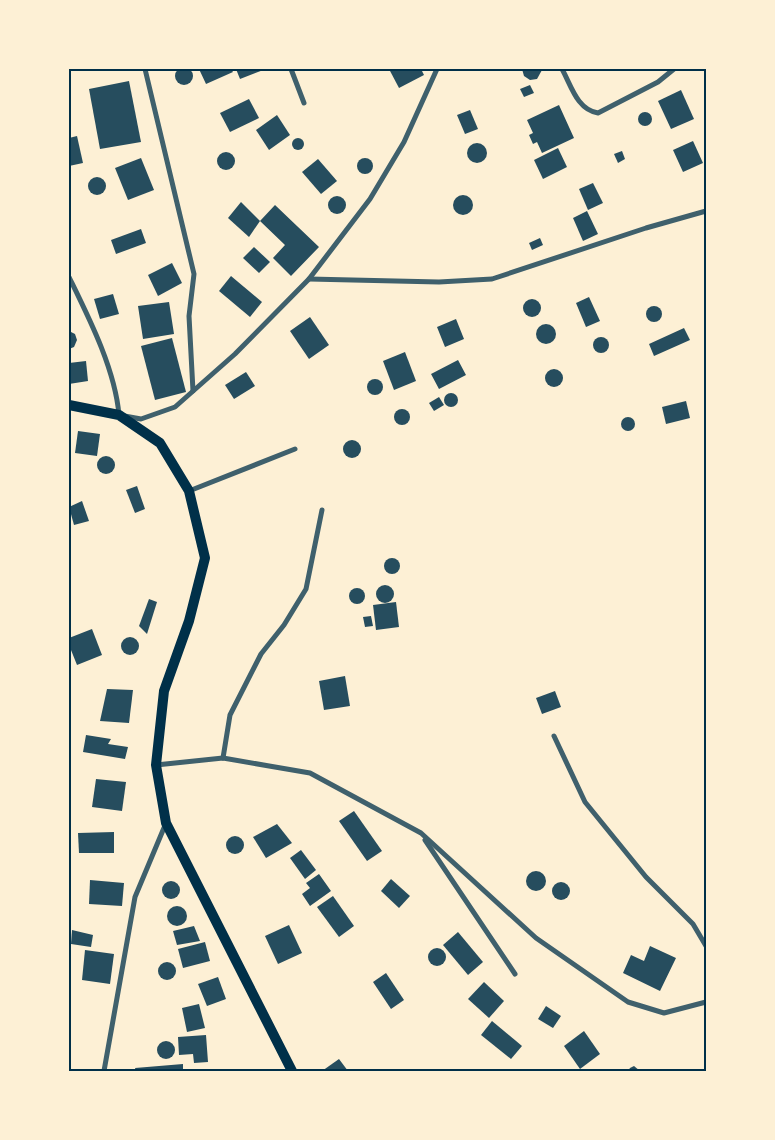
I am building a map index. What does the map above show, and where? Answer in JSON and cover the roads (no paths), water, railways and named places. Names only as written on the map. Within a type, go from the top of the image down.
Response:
[{"type":"main road","points":[[69,405],[119,415],[160,442],[189,491],[205,558],[189,621],[164,691],[156,765],[166,823],[292,1071]]},
{"type":"street","points":[[145,69],[194,274],[189,316],[193,391]]},
{"type":"street","points":[[291,69],[304,103]]},
{"type":"street","points":[[69,277],[84,308],[117,393],[119,415],[141,419],[175,407],[235,354],[309,279],[370,200],[404,142],[437,69]]},
{"type":"street","points":[[562,69],[581,105],[588,112],[598,113],[658,82],[674,69]]},
{"type":"street","points":[[309,279],[439,282],[492,279],[646,228],[706,211]]},
{"type":"street","points":[[189,491],[295,449]]},
{"type":"street","points":[[223,758],[230,715],[261,654],[284,625],[306,589],[322,510]]},
{"type":"street","points":[[554,736],[585,802],[646,877],[692,924],[706,946]]},
{"type":"street","points":[[156,765],[223,758],[310,773],[421,833],[536,938],[628,1002],[664,1013],[706,1002]]},
{"type":"street","points":[[104,1071],[135,898],[166,823]]},
{"type":"street","points":[[421,833],[515,974]]}]
